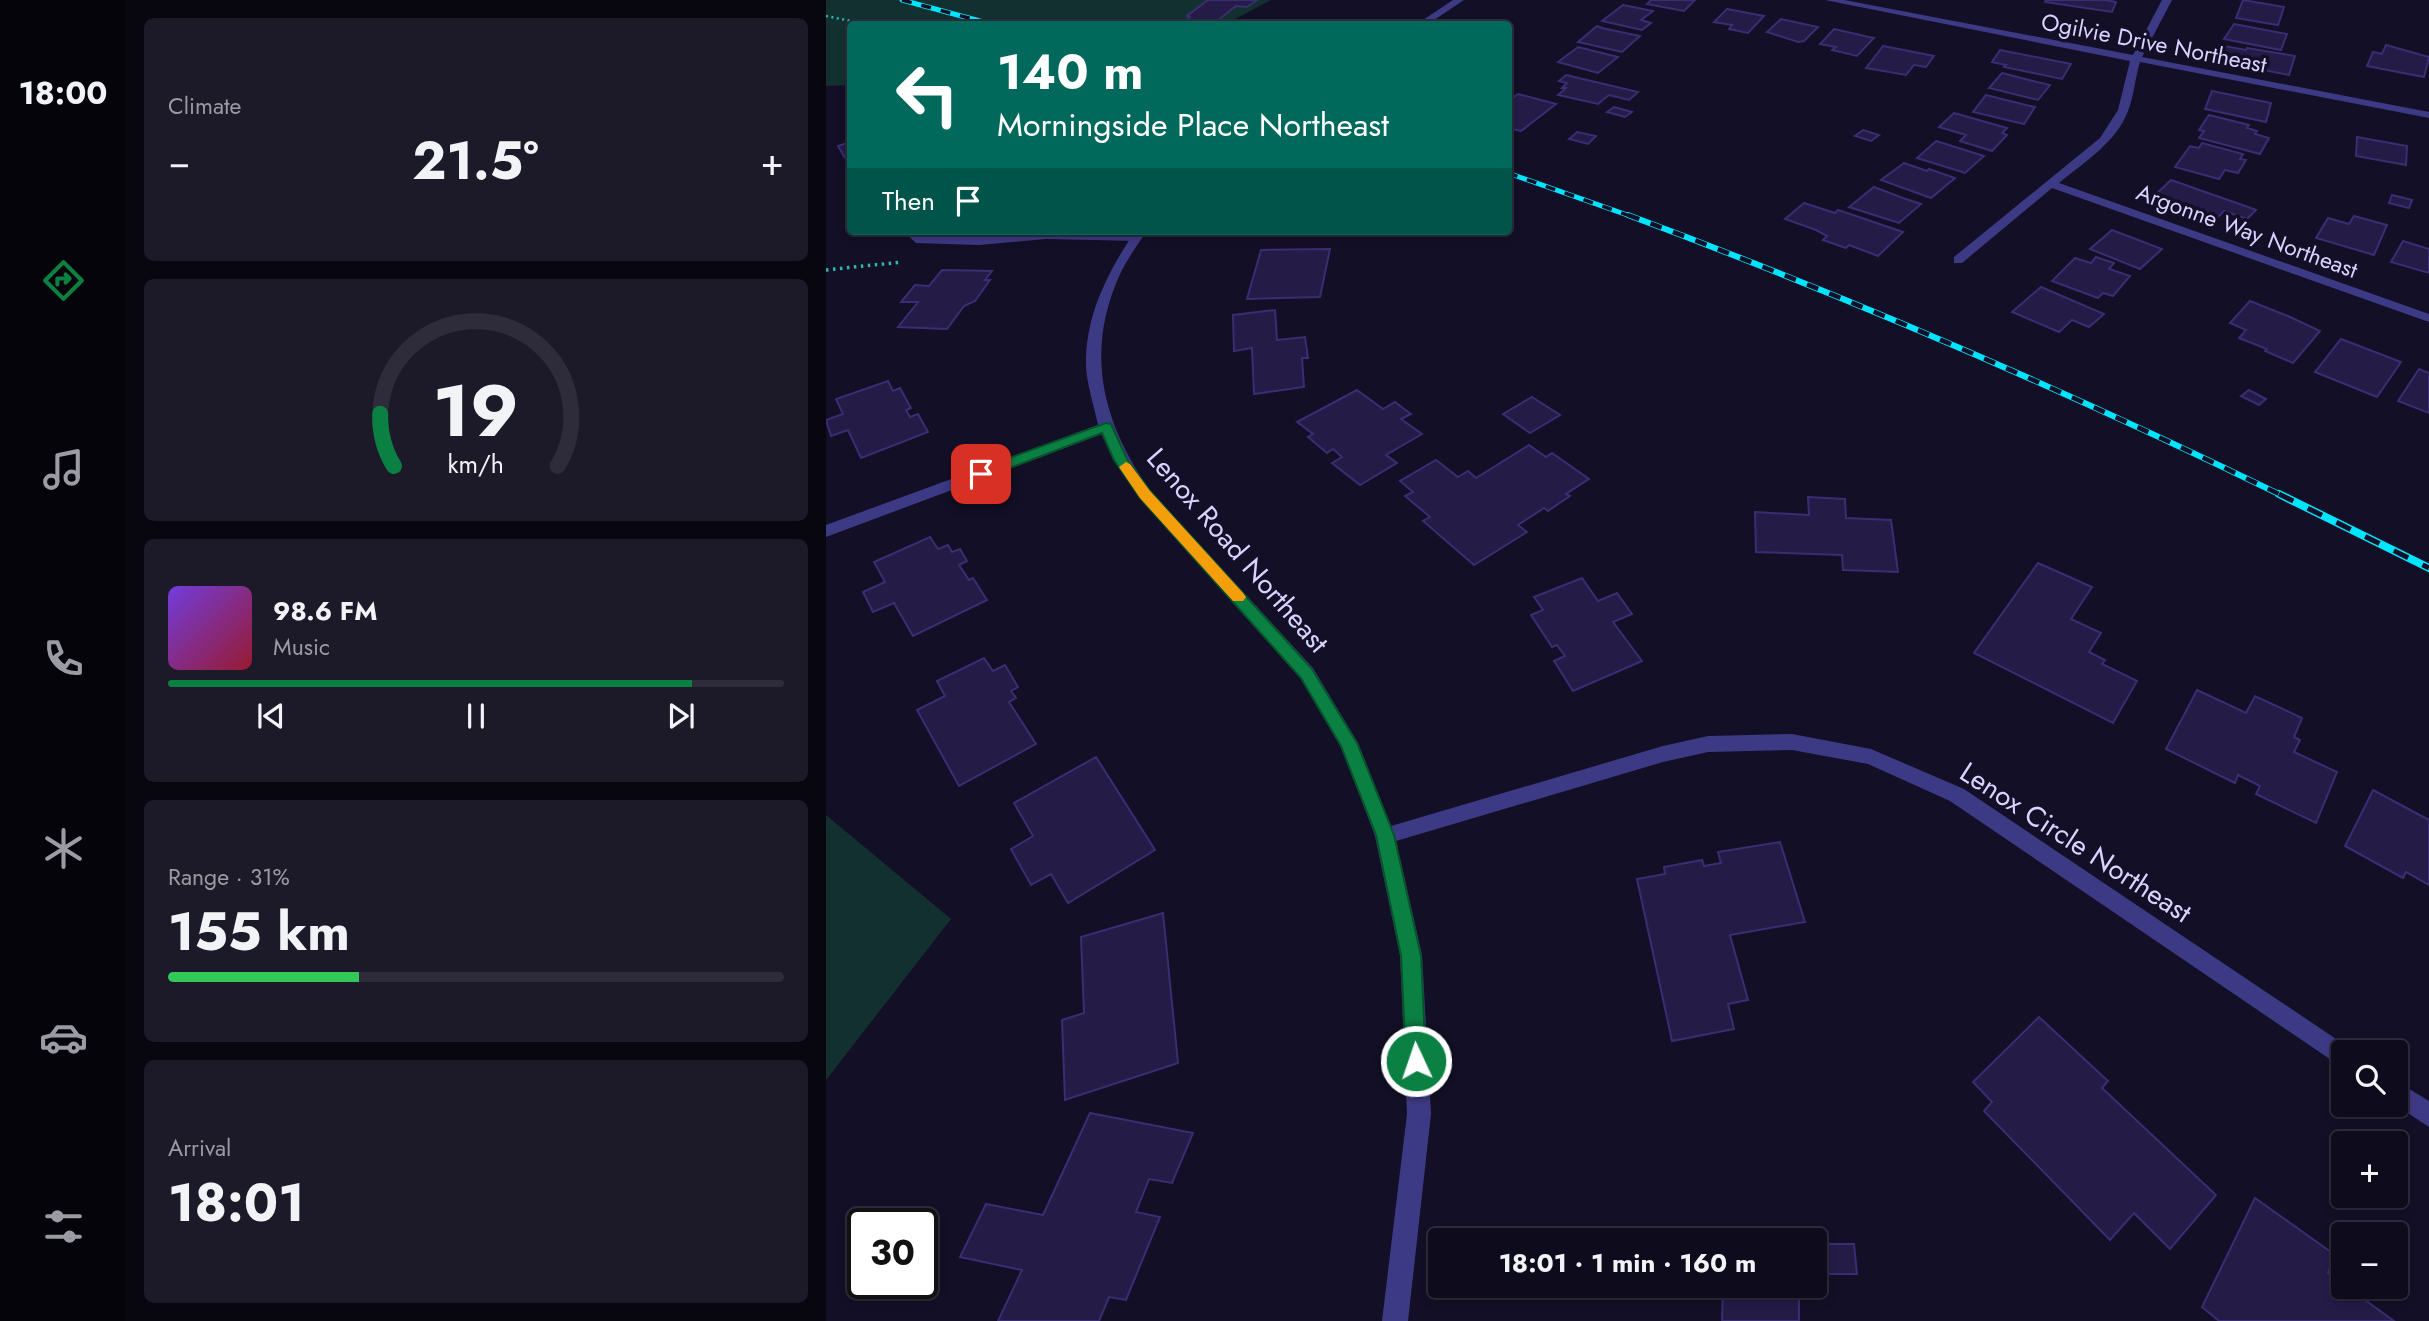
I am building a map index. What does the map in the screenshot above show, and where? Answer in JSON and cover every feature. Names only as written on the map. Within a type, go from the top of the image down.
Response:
[{"type":"street","points":[[1427,21],[1459,0]]},
{"type":"street","name":"Ogilvie Drive Northeast","points":[[1830,0],[2429,115]]},
{"type":"street","points":[[1958,260],[2119,125],[2135,60],[2167,0]]},
{"type":"street","name":"Argonne Way Northeast","points":[[2051,184],[2429,318]]},
{"type":"street","points":[[912,235],[916,239],[979,241],[1036,235]]},
{"type":"street","name":"Lenox Road Northeast","points":[[1138,235],[1115,271],[1098,317],[1093,367],[1106,427],[1121,460],[1145,494],[1307,673],[1349,743],[1385,835],[1411,956],[1419,1114],[1395,1321]]},
{"type":"street","points":[[826,531],[1106,427]]},
{"type":"street","name":"Lenox Circle Northeast","points":[[1385,835],[1662,754],[1708,744],[1792,742],[1871,757],[1957,795],[2331,1049]]},
{"type":"street","points":[[2408,1100],[2429,1115]]},
{"type":"path","points":[[826,16],[851,21]]},
{"type":"green space","points":[[826,0],[1271,0],[1232,21],[847,21],[847,85],[826,86]]},
{"type":"green space","points":[[826,815],[951,919],[826,1080]]},
{"type":"building","points":[[1208,0],[1257,0],[1247,7],[1236,6],[1217,21],[1185,21],[1190,17],[1187,16]]},
{"type":"building","points":[[1651,0],[1695,0],[1684,11],[1647,4]]},
{"type":"building","points":[[2243,0],[2284,7],[2278,25],[2236,18]]},
{"type":"building","points":[[2045,2],[2116,2],[2112,12]]},
{"type":"building","points":[[1623,5],[1653,11],[1641,20],[1651,23],[1642,30],[1602,21]]},
{"type":"building","points":[[1727,9],[1764,16],[1748,33],[1729,29],[1732,25],[1714,22]]},
{"type":"building","points":[[1781,19],[1818,27],[1804,41],[1798,42],[1767,32]]},
{"type":"building","points":[[2234,24],[2287,34],[2281,50],[2224,39]]},
{"type":"building","points":[[1597,26],[1640,36],[1622,52],[1578,42]]},
{"type":"building","points":[[1834,29],[1874,38],[1857,56],[1820,44]]},
{"type":"building","points":[[2219,45],[2295,56],[2289,75],[2227,63],[2228,60],[2215,58]]},
{"type":"building","points":[[2386,45],[2429,57],[2424,77],[2367,66],[2373,52],[2382,54]]},
{"type":"building","points":[[1883,46],[1934,56],[1926,67],[1914,65],[1906,75],[1866,68]]},
{"type":"building","points":[[1578,47],[1618,57],[1598,73],[1558,62]]},
{"type":"building","points":[[2000,50],[2071,64],[2062,79],[1992,62]]},
{"type":"building","points":[[2002,73],[2050,85],[2038,100],[1989,88]]},
{"type":"building","points":[[1566,75],[1638,92],[1629,100],[1609,95],[1598,104],[1558,95],[1566,88],[1562,88],[1567,83],[1559,81]]},
{"type":"building","points":[[2212,91],[2271,103],[2266,122],[2205,109]]},
{"type":"building","points":[[1518,94],[1556,104],[1521,131],[1512,129],[1512,98]]},
{"type":"building","points":[[1986,95],[2035,107],[2024,124],[1973,112]]},
{"type":"building","points":[[1614,107],[1632,112],[1625,117],[1607,112]]},
{"type":"building","points":[[1954,113],[2007,128],[2002,133],[2007,135],[1992,151],[1960,141],[1966,135],[1939,127]]},
{"type":"building","points":[[2209,115],[2249,125],[2247,128],[2257,131],[2255,134],[2269,138],[2260,154],[2199,138],[2204,131],[2199,130]]},
{"type":"building","points":[[1863,130],[1879,135],[1871,141],[1855,136]]},
{"type":"building","points":[[1577,132],[1596,136],[1588,144],[1569,139]]},
{"type":"building","points":[[2357,137],[2407,146],[2406,165],[2356,156]]},
{"type":"building","points":[[1936,141],[1984,156],[1965,173],[1917,158]]},
{"type":"building","points":[[847,143],[847,161],[838,146]]},
{"type":"building","points":[[2202,143],[2243,154],[2240,159],[2246,160],[2238,173],[2225,170],[2219,179],[2175,167],[2190,146],[2199,148]]},
{"type":"building","points":[[1904,163],[1955,178],[1931,198],[1881,180]]},
{"type":"building","points":[[2171,180],[2256,210],[2247,219],[2224,211],[2216,219],[2153,197]]},
{"type":"building","points":[[1874,187],[1921,204],[1899,223],[1849,207]]},
{"type":"building","points":[[2392,195],[2412,200],[2409,208],[2389,203]]},
{"type":"building","points":[[1804,203],[1835,213],[1838,210],[1903,232],[1878,256],[1849,245],[1846,248],[1823,240],[1827,236],[1816,230],[1785,219]]},
{"type":"building","points":[[2354,216],[2387,225],[2374,255],[2316,238],[2328,218],[2349,224]]},
{"type":"building","points":[[2112,230],[2162,249],[2140,269],[2090,249]]},
{"type":"building","points":[[2403,241],[2429,249],[2429,273],[2391,262]]},
{"type":"building","points":[[1330,249],[1320,297],[1247,299],[1261,250]]},
{"type":"building","points":[[2096,257],[2114,263],[2109,269],[2130,276],[2113,296],[2103,293],[2098,298],[2052,281],[2075,258],[2091,263]]},
{"type":"building","points":[[942,270],[992,271],[985,280],[990,280],[975,301],[964,306],[947,329],[898,327],[918,302],[901,302],[915,285],[929,286]]},
{"type":"building","points":[[2041,287],[2104,314],[2089,327],[2072,320],[2059,332],[2012,312]]},
{"type":"building","points":[[2250,301],[2320,331],[2293,363],[2265,351],[2267,349],[2239,338],[2246,330],[2230,323]]},
{"type":"building","points":[[1275,310],[1277,340],[1305,337],[1308,358],[1302,358],[1304,387],[1254,394],[1252,348],[1234,351],[1233,315]]},
{"type":"building","points":[[2341,339],[2401,362],[2377,397],[2315,372]]},
{"type":"building","points":[[2419,369],[2429,373],[2429,413],[2398,401]]},
{"type":"building","points":[[888,381],[893,391],[900,388],[911,408],[906,410],[910,417],[918,414],[928,432],[861,458],[848,430],[831,436],[826,420],[843,414],[836,399]]},
{"type":"building","points":[[1357,390],[1383,409],[1395,402],[1411,414],[1401,419],[1422,434],[1386,455],[1397,463],[1360,485],[1332,463],[1342,457],[1333,449],[1327,453],[1308,437],[1313,434],[1297,422]]},
{"type":"building","points":[[2249,390],[2266,399],[2259,405],[2241,396]]},
{"type":"building","points":[[1532,397],[1560,415],[1530,433],[1503,414]]},
{"type":"building","points":[[1529,445],[1546,457],[1552,453],[1589,479],[1566,494],[1570,496],[1548,511],[1544,508],[1518,525],[1527,532],[1474,565],[1423,521],[1430,517],[1405,496],[1413,492],[1400,481],[1436,460],[1458,477],[1468,471],[1476,478]]},
{"type":"building","points":[[1808,497],[1845,499],[1846,518],[1891,520],[1898,572],[1843,570],[1842,555],[1756,552],[1755,512],[1809,515]]},
{"type":"building","points":[[930,537],[938,549],[948,545],[952,552],[960,549],[967,561],[959,565],[969,580],[973,578],[987,600],[913,636],[894,603],[873,612],[863,592],[885,582],[874,562]]},
{"type":"building","points":[[2038,563],[2092,587],[2071,619],[2101,633],[2089,652],[2105,660],[2102,664],[2137,681],[2113,723],[1974,653]]},
{"type":"building","points":[[1582,578],[1598,601],[1617,593],[1632,614],[1613,622],[1642,661],[1573,691],[1554,661],[1565,656],[1557,645],[1552,647],[1531,615],[1543,610],[1534,597]]},
{"type":"building","points":[[984,658],[993,671],[1005,665],[1018,687],[1011,691],[1016,698],[1009,702],[1036,744],[959,786],[917,710],[945,696],[937,681]]},
{"type":"building","points":[[2197,690],[2246,713],[2255,696],[2302,718],[2294,737],[2300,740],[2294,752],[2337,772],[2316,823],[2256,794],[2260,786],[2238,775],[2235,783],[2166,749]]},
{"type":"building","points":[[1096,757],[1155,850],[1068,903],[1051,874],[1031,885],[1011,849],[1033,836],[1014,803]]},
{"type":"building","points":[[2373,790],[2429,820],[2429,885],[2406,872],[2403,878],[2345,846]]},
{"type":"building","points":[[1780,842],[1805,922],[1730,935],[1748,1000],[1728,1004],[1734,1029],[1672,1041],[1637,879],[1665,874],[1664,867],[1702,860],[1704,866],[1721,863],[1718,852]]},
{"type":"building","points":[[1163,913],[1178,1063],[1065,1100],[1062,1020],[1084,1013],[1081,937]]},
{"type":"building","points":[[2039,1017],[2108,1081],[2102,1088],[2216,1195],[2170,1249],[2134,1213],[2110,1240],[1984,1111],[1992,1102],[1973,1082]]},
{"type":"building","points":[[1090,1113],[1193,1133],[1172,1183],[1149,1179],[1136,1212],[1160,1217],[1126,1300],[1109,1297],[1099,1321],[998,1321],[1022,1270],[960,1257],[986,1204],[1043,1215]]},
{"type":"building","points":[[2255,1198],[2331,1252],[2328,1273],[2331,1275],[2331,1299],[2364,1299],[2394,1321],[2219,1321],[2202,1307]]},
{"type":"building","points":[[1827,1244],[1854,1244],[1857,1274],[1827,1274]]},
{"type":"building","points":[[1723,1298],[1799,1298],[1799,1321],[1722,1321]]},
{"type":"railway","points":[[902,0],[980,21]]},
{"type":"railway","points":[[1512,174],[1633,217]]},
{"type":"railway","points":[[1628,215],[1794,279],[2041,383],[2283,496]]},
{"type":"railway","points":[[2279,494],[2429,568]]},
{"type":"slow traffic","points":[[1126,467],[1145,494],[1238,597]]},
{"type":"route","points":[[981,474],[1106,427],[1121,460],[1145,494],[1307,673],[1349,743],[1385,835],[1411,956],[1416,1061]]}]
